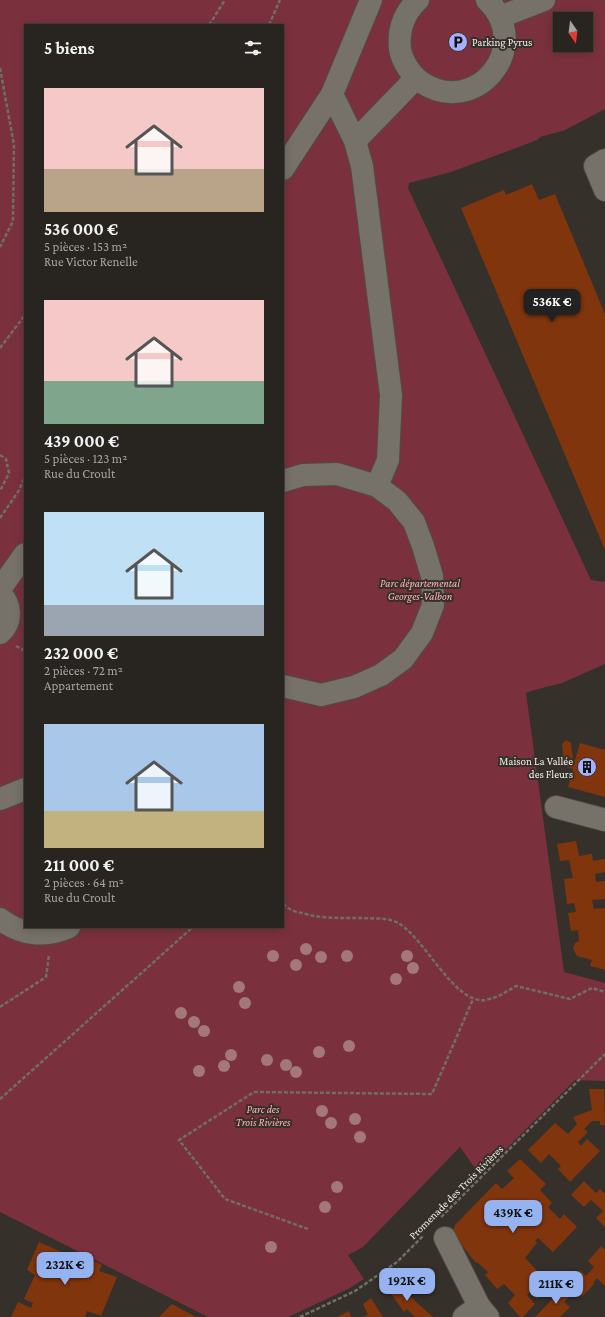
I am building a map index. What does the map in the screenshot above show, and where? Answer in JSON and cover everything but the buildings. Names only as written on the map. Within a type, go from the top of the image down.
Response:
[{"type":"street","points":[[284,167],[332,94],[371,0]]},
{"type":"street","points":[[418,0],[403,20],[400,35],[401,51],[406,66],[416,78],[430,87],[445,92],[461,91],[476,87],[490,77],[499,64],[504,49],[505,32],[500,17],[487,0]]},
{"type":"street","points":[[500,17],[544,0]]},
{"type":"street","points":[[355,141],[416,78]]},
{"type":"street","points":[[332,94],[355,141],[362,166],[391,395],[388,460],[377,486]]},
{"type":"street","points":[[600,163],[605,190]]},
{"type":"street","points":[[284,481],[303,475],[336,474],[377,486],[397,501],[414,522],[424,546],[432,576],[433,605],[422,633],[403,659],[381,675],[354,687],[321,695],[284,686]]},
{"type":"street","points":[[0,589],[24,555]]},
{"type":"street","points":[[0,593],[5,597],[9,605],[10,614],[8,622],[0,633]]},
{"type":"street","points":[[0,799],[24,789]]},
{"type":"street","points":[[556,807],[605,820]]},
{"type":"street","points":[[2,924],[22,932],[36,934],[60,931],[67,928]]},
{"type":"street","points":[[438,1230],[477,1313]]},
{"type":"path","points":[[210,24],[225,0]]},
{"type":"path","points":[[269,24],[280,0]]},
{"type":"path","points":[[0,68],[14,145],[13,221],[0,247]]},
{"type":"path","points":[[0,348],[24,315]]},
{"type":"path","points":[[0,455],[6,459],[9,472],[0,491]]},
{"type":"path","points":[[0,518],[18,492],[24,479]]},
{"type":"path","points":[[284,905],[296,912],[316,917],[383,919],[398,923],[415,937],[448,978],[473,999],[484,1000],[497,997],[516,986],[570,999],[592,988],[605,992]]},
{"type":"path","points":[[0,1099],[192,928]]},
{"type":"path","points":[[0,1007],[46,977],[49,955]]},
{"type":"path","points":[[308,1229],[225,1199],[179,1140],[254,1092],[432,1094],[473,999]]},
{"type":"path","name":"Promenade des Trois Rivières","points":[[300,1317],[355,1291],[397,1262],[438,1230],[605,1054]]},
{"type":"green space","points":[[0,0],[605,0],[605,109],[565,130],[540,137],[537,140],[451,172],[409,183],[408,188],[591,580],[605,582],[605,664],[562,683],[526,693],[564,972],[605,983],[605,1081],[575,1080],[480,1175],[460,1147],[363,1247],[348,1255],[364,1279],[348,1289],[288,1317],[208,1317],[0,1212]]},
{"type":"place","name":"Parking Pyrus","points":[[458,42]]},
{"type":"place","name":"Maison La Vallée des Fleurs","points":[[587,767]]},
{"type":"park label","name":"Parc départemental Georges-Valbon","points":[[420,589]]},
{"type":"park label","name":"Parc des Trois Rivières","points":[[263,1115]]}]
